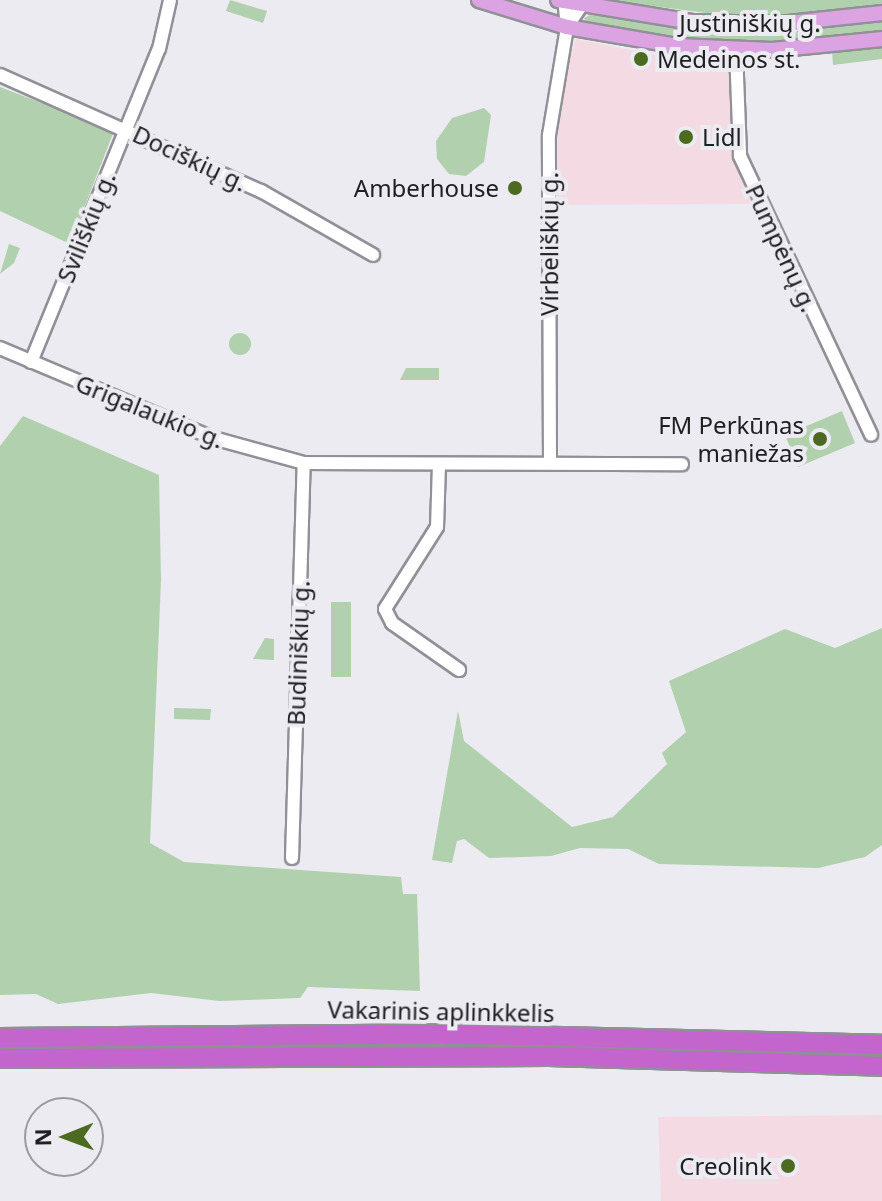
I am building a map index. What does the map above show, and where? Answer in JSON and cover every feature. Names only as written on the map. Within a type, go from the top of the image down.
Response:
[{"type":"highway","name":"Vakarinis aplinkkelis","points":[[0,1038],[438,1034],[882,1045]]},
{"type":"highway","name":"Vakarinis aplinkkelis","points":[[0,1058],[549,1056],[882,1066]]},
{"type":"highway","points":[[0,1070],[74,1058]]},
{"type":"main road","name":"Justiniškių g.","points":[[479,0],[567,27],[626,39],[736,50],[882,39]]},
{"type":"main road","name":"Justiniškių g.","points":[[562,0],[634,16],[741,24],[882,13]]},
{"type":"street","name":"Sviliškių g.","points":[[31,362],[159,49],[170,0]]},
{"type":"street","points":[[562,0],[567,27]]},
{"type":"street","points":[[567,27],[584,3]]},
{"type":"street","name":"Virbeliškių g.","points":[[550,463],[549,135],[567,27]]},
{"type":"street","name":"Pumpėnų g.","points":[[736,50],[740,156],[871,435]]},
{"type":"street","name":"Dociškių g.","points":[[0,75],[126,128],[280,200],[373,255]]},
{"type":"street","name":"Grigalaukio g.","points":[[0,348],[213,438],[304,463]]},
{"type":"street","points":[[304,463],[682,464]]},
{"type":"street","name":"Budiniškių g.","points":[[292,858],[304,463]]},
{"type":"street","points":[[439,464],[437,527],[385,609],[392,623],[459,670]]},
{"type":"shaded area","points":[[576,39],[661,56],[728,57],[733,151],[756,204],[557,205],[558,93]]},
{"type":"shaded area","name":"Creolink","points":[[882,1115],[882,1201],[661,1201],[658,1117]]},
{"type":"green space","points":[[230,0],[267,11],[263,23],[226,11]]},
{"type":"green space","points":[[608,0],[882,0],[882,8],[751,19]]},
{"type":"green space","points":[[590,15],[738,32],[882,19],[882,32],[749,44],[663,39],[587,26],[584,18]]},
{"type":"green space","points":[[882,45],[882,59],[833,65],[832,51]]},
{"type":"green space","points":[[0,87],[114,131],[70,244],[0,211]]},
{"type":"green space","points":[[484,108],[491,115],[484,162],[466,176],[449,174],[437,159],[436,141],[452,118]]},
{"type":"green space","points":[[9,244],[20,248],[14,263],[0,274]]},
{"type":"green space","points":[[240,333],[248,336],[251,344],[248,352],[240,355],[232,352],[229,344],[232,336]]},
{"type":"green space","points":[[406,368],[439,368],[439,380],[400,380]]},
{"type":"green space","name":"FM Perkūnas maniežas","points":[[842,411],[855,443],[798,467],[785,435]]},
{"type":"green space","points":[[23,416],[159,475],[161,580],[150,843],[184,862],[401,877],[403,894],[417,894],[420,991],[308,987],[300,998],[219,1001],[151,993],[58,1004],[36,994],[0,995],[0,446]]},
{"type":"green space","points":[[331,602],[351,602],[351,677],[331,677]]},
{"type":"green space","points":[[882,628],[882,845],[865,857],[818,868],[659,864],[628,849],[580,848],[551,856],[489,858],[464,839],[457,841],[452,863],[432,860],[458,711],[464,741],[572,827],[613,817],[667,764],[662,753],[686,732],[669,681],[785,629],[835,648]]},
{"type":"green space","points":[[265,638],[274,639],[274,660],[253,659]]},
{"type":"green space","points":[[174,708],[211,709],[210,720],[174,719]]},
{"type":"place","name":"Medeinos st.","points":[[641,59]]},
{"type":"place","name":"Lidl","points":[[686,137]]},
{"type":"place","name":"Amberhouse","points":[[515,188]]},
{"type":"place","name":"FM Perkūnas maniežas","points":[[820,439]]},
{"type":"place","name":"Creolink","points":[[788,1166]]}]
